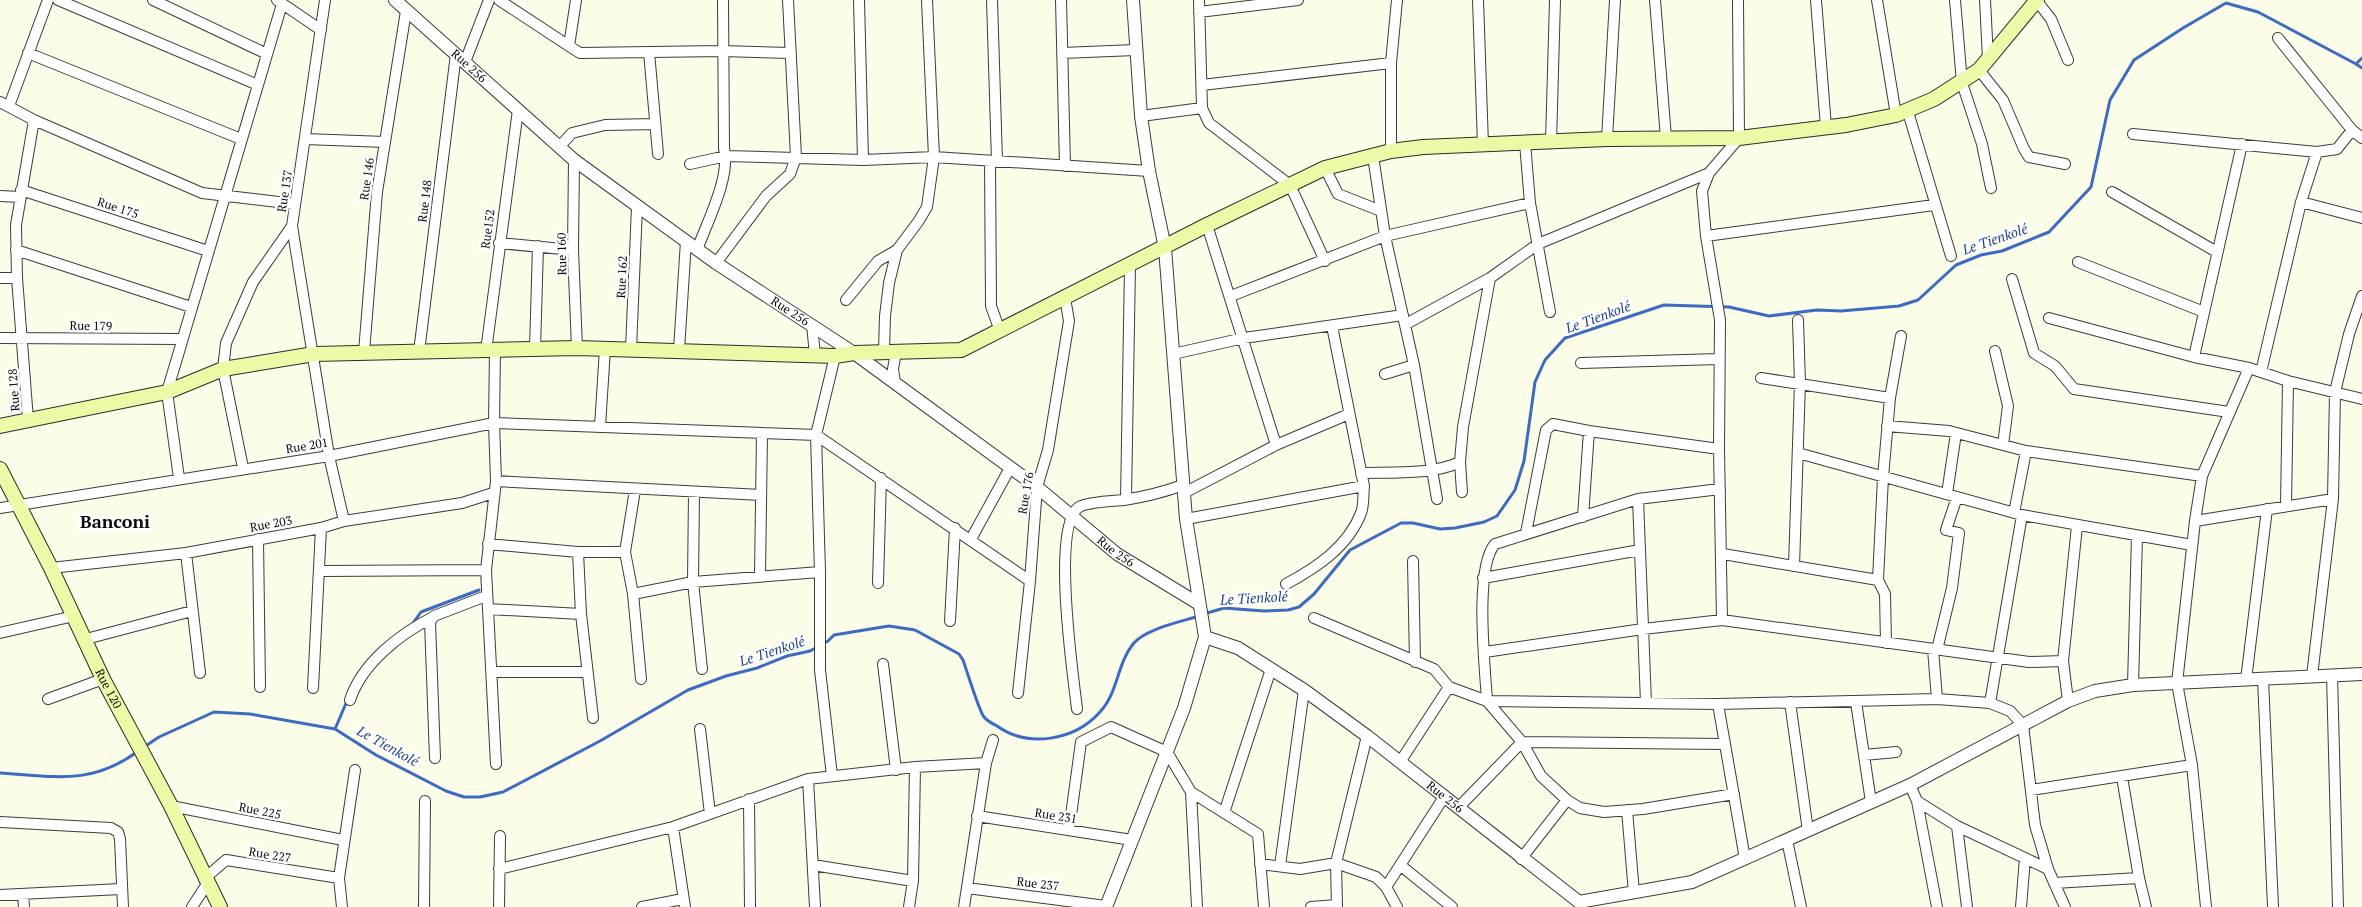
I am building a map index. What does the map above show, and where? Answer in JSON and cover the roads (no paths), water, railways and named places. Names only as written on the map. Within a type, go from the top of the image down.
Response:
[{"type":"main road","points":[[0,426],[167,392],[223,369],[314,354],[577,348],[835,356],[854,352],[961,350],[1325,168],[1391,151],[1423,147],[1551,142],[1666,138],[1739,138],[1826,127],[1902,114],[1962,82],[1984,64],[2036,0]]},
{"type":"main road","name":"Rue 120","points":[[0,469],[51,568],[134,740],[150,765],[220,907]]},
{"type":"street","points":[[48,0],[28,53],[4,104],[34,120],[202,193],[296,204]]},
{"type":"street","points":[[58,0],[258,85]]},
{"type":"street","points":[[153,0],[267,54]]},
{"type":"street","name":"Rue 137","points":[[243,468],[223,369],[226,343],[253,282],[292,226],[325,0]]},
{"type":"street","name":"Rue 256","points":[[395,0],[574,160],[697,250],[854,352],[1038,487],[1117,554],[1199,604]]},
{"type":"street","name":"Rue 148","points":[[419,352],[461,58],[489,0]]},
{"type":"street","points":[[499,0],[580,53],[722,51],[790,53]]},
{"type":"street","points":[[569,46],[576,0]]},
{"type":"street","points":[[697,250],[721,186],[726,156],[724,148],[722,51],[723,0]]},
{"type":"street","points":[[716,263],[766,196],[790,174],[796,157],[788,0]]},
{"type":"street","points":[[859,0],[863,160]]},
{"type":"street","points":[[846,300],[878,261],[897,250],[927,207],[934,157],[927,0]]},
{"type":"street","points":[[992,0],[993,161],[991,306],[1000,331]]},
{"type":"street","points":[[1061,0],[1065,166]]},
{"type":"street","points":[[1106,906],[1184,708],[1205,637],[1186,520],[1165,248],[1149,171],[1141,116],[1133,0]]},
{"type":"street","points":[[1199,0],[1202,108],[1209,123],[1290,185],[1325,261]]},
{"type":"street","points":[[1199,12],[1276,1],[1298,0]]},
{"type":"street","points":[[1391,151],[1391,63],[1397,0]]},
{"type":"street","points":[[1478,0],[1482,145]]},
{"type":"street","points":[[1551,142],[1555,0]]},
{"type":"street","points":[[1608,140],[1615,0]]},
{"type":"street","points":[[1655,0],[1666,138]]},
{"type":"street","points":[[1722,620],[1723,554],[1719,449],[1720,320],[1706,236],[1702,191],[1709,173],[1739,138],[1738,0]]},
{"type":"street","points":[[1816,0],[1826,127]]},
{"type":"street","points":[[1877,0],[1902,114],[1951,256]]},
{"type":"street","points":[[1955,0],[1962,82],[1982,144],[1991,188]]},
{"type":"street","points":[[1985,0],[1984,64],[2003,100],[2024,149],[2029,157],[2065,164]]},
{"type":"street","points":[[2036,0],[2051,19],[2068,60]]},
{"type":"street","points":[[179,478],[167,392],[267,54],[279,2],[321,30]]},
{"type":"street","name":"Rue 146","points":[[364,352],[377,192],[406,11]]},
{"type":"street","points":[[2278,38],[2352,130],[2362,138]]},
{"type":"street","points":[[1062,53],[1135,50]]},
{"type":"street","points":[[649,52],[658,154]]},
{"type":"street","points":[[28,53],[241,139]]},
{"type":"street","points":[[1202,85],[1391,63]]},
{"type":"street","points":[[1141,116],[1202,108]]},
{"type":"street","name":"Rue152","points":[[496,764],[486,596],[488,544],[496,481],[491,350],[499,243],[518,110]]},
{"type":"street","name":"Rue 128","points":[[28,420],[17,278],[16,225],[34,120]]},
{"type":"street","points":[[558,147],[572,133],[597,127],[656,124]]},
{"type":"street","points":[[2133,134],[2317,152],[2337,149],[2352,130]]},
{"type":"street","points":[[305,139],[385,142]]},
{"type":"street","points":[[1525,143],[1530,203],[1550,312]]},
{"type":"street","points":[[2194,357],[2242,144]]},
{"type":"street","points":[[2260,372],[2301,202],[2317,152]]},
{"type":"street","points":[[690,164],[726,156],[863,160],[934,157],[1149,171]]},
{"type":"street","points":[[1373,156],[1385,236],[1414,365],[1437,499]]},
{"type":"street","name":"Rue 160","points":[[574,160],[573,250],[577,348]]},
{"type":"street","points":[[1325,168],[1338,194],[1381,211]]},
{"type":"street","points":[[1173,354],[1244,338],[1332,326],[1404,319],[1490,278],[1538,244],[1709,173]]},
{"type":"street","points":[[2112,192],[2217,252]]},
{"type":"street","name":"Rue 175","points":[[0,196],[20,193],[208,251]]},
{"type":"street","points":[[2301,202],[2362,218]]},
{"type":"street","points":[[1231,296],[1325,261],[1385,236],[1530,203]]},
{"type":"street","points":[[1706,236],[1934,205]]},
{"type":"street","name":"Rue 162","points":[[631,349],[637,207]]},
{"type":"street","points":[[1208,225],[1276,445]]},
{"type":"street","points":[[292,226],[329,456],[344,521]]},
{"type":"street","points":[[678,350],[686,241]]},
{"type":"street","points":[[499,243],[573,250]]},
{"type":"street","points":[[535,349],[538,246]]},
{"type":"street","points":[[16,250],[191,307]]},
{"type":"street","points":[[895,383],[890,352],[888,292],[897,250]]},
{"type":"street","points":[[2078,262],[2204,312]]},
{"type":"street","points":[[1126,499],[1130,266]]},
{"type":"street","points":[[0,278],[17,278]]},
{"type":"street","points":[[1462,492],[1460,462],[1463,427],[1490,278]]},
{"type":"street","points":[[2012,279],[2034,353],[2055,366],[2074,389],[2229,412]]},
{"type":"street","points":[[2312,676],[2333,498],[2335,392],[2362,296]]},
{"type":"street","name":"Rue 176","points":[[1018,693],[1038,487],[1048,450],[1069,321],[1065,298]]},
{"type":"street","points":[[2049,318],[2194,357],[2249,368],[2288,381],[2362,399]]},
{"type":"street","points":[[1794,566],[1800,383],[1798,320]]},
{"type":"street","points":[[812,325],[815,355]]},
{"type":"street","points":[[1286,584],[1311,571],[1340,547],[1362,513],[1364,486],[1332,326]]},
{"type":"street","points":[[1886,643],[1885,594],[1878,580],[1883,477],[1890,398],[1901,336]]},
{"type":"street","name":"Rue 179","points":[[0,338],[182,340]]},
{"type":"street","points":[[600,426],[605,349]]},
{"type":"street","points":[[1995,351],[2008,406],[2003,445]]},
{"type":"street","points":[[832,776],[820,670],[820,572],[816,435],[835,356]]},
{"type":"street","points":[[1581,364],[1719,359]]},
{"type":"street","points":[[1385,374],[1414,365]]},
{"type":"street","points":[[2206,907],[2192,765],[2176,683],[2194,521],[2202,476],[2249,368]]},
{"type":"street","points":[[1761,378],[1890,398]]},
{"type":"street","points":[[2286,506],[2288,381]]},
{"type":"street","points":[[1077,709],[1067,611],[1065,554],[1067,527],[1072,515],[1080,506],[1183,489],[1276,445],[1349,414]]},
{"type":"street","name":"Rue 201","points":[[0,508],[179,478],[329,456],[494,423],[816,435]]},
{"type":"street","points":[[1526,533],[1546,430],[1553,424],[1589,431],[1719,449]]},
{"type":"street","points":[[1887,426],[1956,433],[2026,451],[2202,476]]},
{"type":"street","points":[[1583,517],[1589,431]]},
{"type":"street","points":[[760,575],[762,433]]},
{"type":"street","points":[[1937,700],[1935,649],[1954,570],[1959,533],[1946,530],[1952,496],[1956,433]]},
{"type":"street","points":[[816,435],[955,528],[1030,581]]},
{"type":"street","points":[[1990,703],[1998,658],[2026,451]]},
{"type":"street","points":[[1798,453],[2018,514],[2192,545]]},
{"type":"street","points":[[1361,473],[1433,470],[1460,462]]},
{"type":"street","points":[[971,539],[1010,468]]},
{"type":"street","points":[[878,583],[881,478]]},
{"type":"street","points":[[496,481],[635,490],[761,495]]},
{"type":"street","points":[[1186,520],[1364,486]]},
{"type":"street","points":[[1720,489],[1638,499],[1496,544],[1489,551],[1483,578],[1487,701],[1522,742],[1541,776],[1567,800],[1580,808],[1604,812],[1627,810],[1734,794]]},
{"type":"street","points":[[635,490],[625,552],[633,594],[641,679]]},
{"type":"street","name":"Rue 203","points":[[51,568],[186,553],[321,528],[344,521],[462,503],[493,493]]},
{"type":"street","points":[[694,493],[693,582],[702,668]]},
{"type":"street","points":[[2194,521],[2333,498]]},
{"type":"street","points":[[1638,499],[1646,703]]},
{"type":"street","points":[[2246,680],[2268,509]]},
{"type":"street","points":[[2068,702],[2063,661],[2077,526]]},
{"type":"street","points":[[313,688],[321,571],[321,528]]},
{"type":"street","points":[[950,621],[955,528]]},
{"type":"street","points":[[2133,685],[2137,536]]},
{"type":"street","points":[[258,539],[260,687]]},
{"type":"street","points":[[488,544],[578,552],[625,552]]},
{"type":"street","points":[[1483,578],[1640,550]]},
{"type":"street","points":[[578,552],[581,614],[593,718]]},
{"type":"street","points":[[186,553],[200,673]]},
{"type":"street","points":[[1723,554],[1878,580]]},
{"type":"street","points":[[1413,561],[1416,662]]},
{"type":"street","points":[[321,571],[486,570]]},
{"type":"street","points":[[633,594],[693,582],[760,575],[820,572]]},
{"type":"street","points":[[350,700],[355,684],[386,650],[415,626],[434,616],[486,596]]},
{"type":"street","points":[[488,609],[581,614]]},
{"type":"street","points":[[86,639],[192,611]]},
{"type":"street","points":[[0,634],[74,616]]},
{"type":"street","points":[[434,616],[429,628],[435,758]]},
{"type":"street","points":[[1314,618],[1434,669],[1449,687],[1487,701],[1718,704],[1937,700],[1990,703],[2010,711],[2023,725],[2036,825],[2048,869],[2065,907]]},
{"type":"street","points":[[1485,652],[1643,629],[1722,620],[2029,662],[2063,661]]},
{"type":"street","name":"Rue 256","points":[[1205,637],[1238,648],[1304,690],[1367,736],[1580,905]]},
{"type":"street","points":[[883,664],[896,770]]},
{"type":"street","points":[[1224,813],[1271,669]]},
{"type":"street","points":[[492,672],[587,672]]},
{"type":"street","points":[[1580,905],[1634,892],[1692,882],[1910,785],[2068,702],[2095,691],[2133,685],[2362,674]]},
{"type":"street","points":[[2332,675],[2338,907]]},
{"type":"street","points":[[48,699],[103,678]]},
{"type":"street","points":[[2263,678],[2273,907]]},
{"type":"street","points":[[1400,762],[1449,687]]},
{"type":"street","points":[[1280,866],[1304,690]]},
{"type":"street","points":[[1790,702],[1808,831]]},
{"type":"street","points":[[1856,702],[1871,802]]},
{"type":"street","points":[[1718,704],[1745,859]]},
{"type":"street","points":[[1069,830],[1081,742],[1111,727],[1167,752],[1191,792],[1258,834],[1264,907]]},
{"type":"street","points":[[700,729],[710,814]]},
{"type":"street","points":[[1311,907],[1337,906],[1336,863],[1367,736]]},
{"type":"street","points":[[964,907],[986,763],[993,740]]},
{"type":"street","points":[[1458,808],[1522,742],[1725,744]]},
{"type":"street","points":[[1864,755],[1896,752]]},
{"type":"street","points":[[499,869],[673,828],[748,799],[808,779],[915,767],[986,763]]},
{"type":"street","points":[[2031,790],[2192,765]]},
{"type":"street","points":[[909,907],[913,881],[915,767]]},
{"type":"street","points":[[342,907],[339,878],[355,770]]},
{"type":"street","points":[[2122,777],[2139,878],[2146,907]]},
{"type":"street","points":[[808,779],[815,907]]},
{"type":"street","points":[[1910,785],[1917,801],[1937,907]]},
{"type":"street","points":[[1191,792],[1197,907]]},
{"type":"street","points":[[1386,887],[1444,797]]},
{"type":"street","points":[[748,799],[750,907]]},
{"type":"street","points":[[1521,859],[1567,800]]},
{"type":"street","points":[[424,907],[425,801]]},
{"type":"street","points":[[1917,801],[1957,826],[2048,869]]},
{"type":"street","name":"Rue 225","points":[[171,806],[344,840]]},
{"type":"street","points":[[1627,810],[1634,892]]},
{"type":"street","name":"Rue 231","points":[[977,816],[1132,840]]},
{"type":"street","points":[[0,822],[111,828],[118,832],[120,839],[123,907]]},
{"type":"street","points":[[1957,826],[1967,907]]},
{"type":"street","points":[[642,907],[684,903],[673,828]]},
{"type":"street","points":[[499,907],[500,836]]},
{"type":"street","points":[[1787,840],[1801,907]]},
{"type":"street","points":[[2021,907],[2025,858]]},
{"type":"street","name":"Rue 227","points":[[192,907],[206,881],[226,860],[339,878]]},
{"type":"street","points":[[1260,864],[1300,869],[1336,863],[1376,877],[1386,887],[1397,907]]},
{"type":"street","points":[[813,865],[913,881]]},
{"type":"street","points":[[1400,865],[1452,907]]},
{"type":"street","points":[[2054,883],[2139,878]]},
{"type":"street","name":"Rue 237","points":[[967,888],[1106,906]]},
{"type":"street","points":[[0,895],[121,889]]},
{"type":"street","points":[[23,894],[24,907]]},
{"type":"waterway","name":"Le Tienkolé","points":[[1204,614],[1224,608],[1264,611],[1288,610],[1299,607],[1314,594],[1350,550],[1401,523],[1413,523],[1440,529],[1455,528],[1484,522],[1497,516],[1515,490],[1524,461],[1535,382],[1545,360],[1565,338],[1664,305],[1729,307],[1769,316],[1817,310],[1841,311],[1899,306],[1918,300],[1956,265],[1981,255],[2002,251],[2049,232],[2091,187],[2110,100],[2134,60],[2226,3],[2258,12],[2356,64],[2362,58]]},
{"type":"waterway","name":"Le Tienkolé","points":[[2356,64],[2362,68]]},
{"type":"waterway","points":[[411,626],[421,612],[479,590]]},
{"type":"waterway","name":"Le Tienkolé","points":[[144,747],[159,737],[214,712],[250,714],[335,729],[376,755],[446,791],[464,797],[480,797],[503,792],[600,741],[688,690],[726,676],[757,668],[787,656],[810,651],[828,641],[834,635],[889,626],[915,630],[959,654],[963,660],[982,713],[988,721],[1009,733],[1023,737],[1036,739],[1050,738],[1077,730],[1100,712],[1110,696],[1128,652],[1139,639],[1154,630],[1199,616]]},
{"type":"waterway","points":[[335,729],[347,701]]},
{"type":"waterway","name":"Le Tienkolé","points":[[0,773],[54,777],[87,774],[120,763],[137,752]]},
{"type":"district","name":"Banconi","points":[[115,522]]}]
